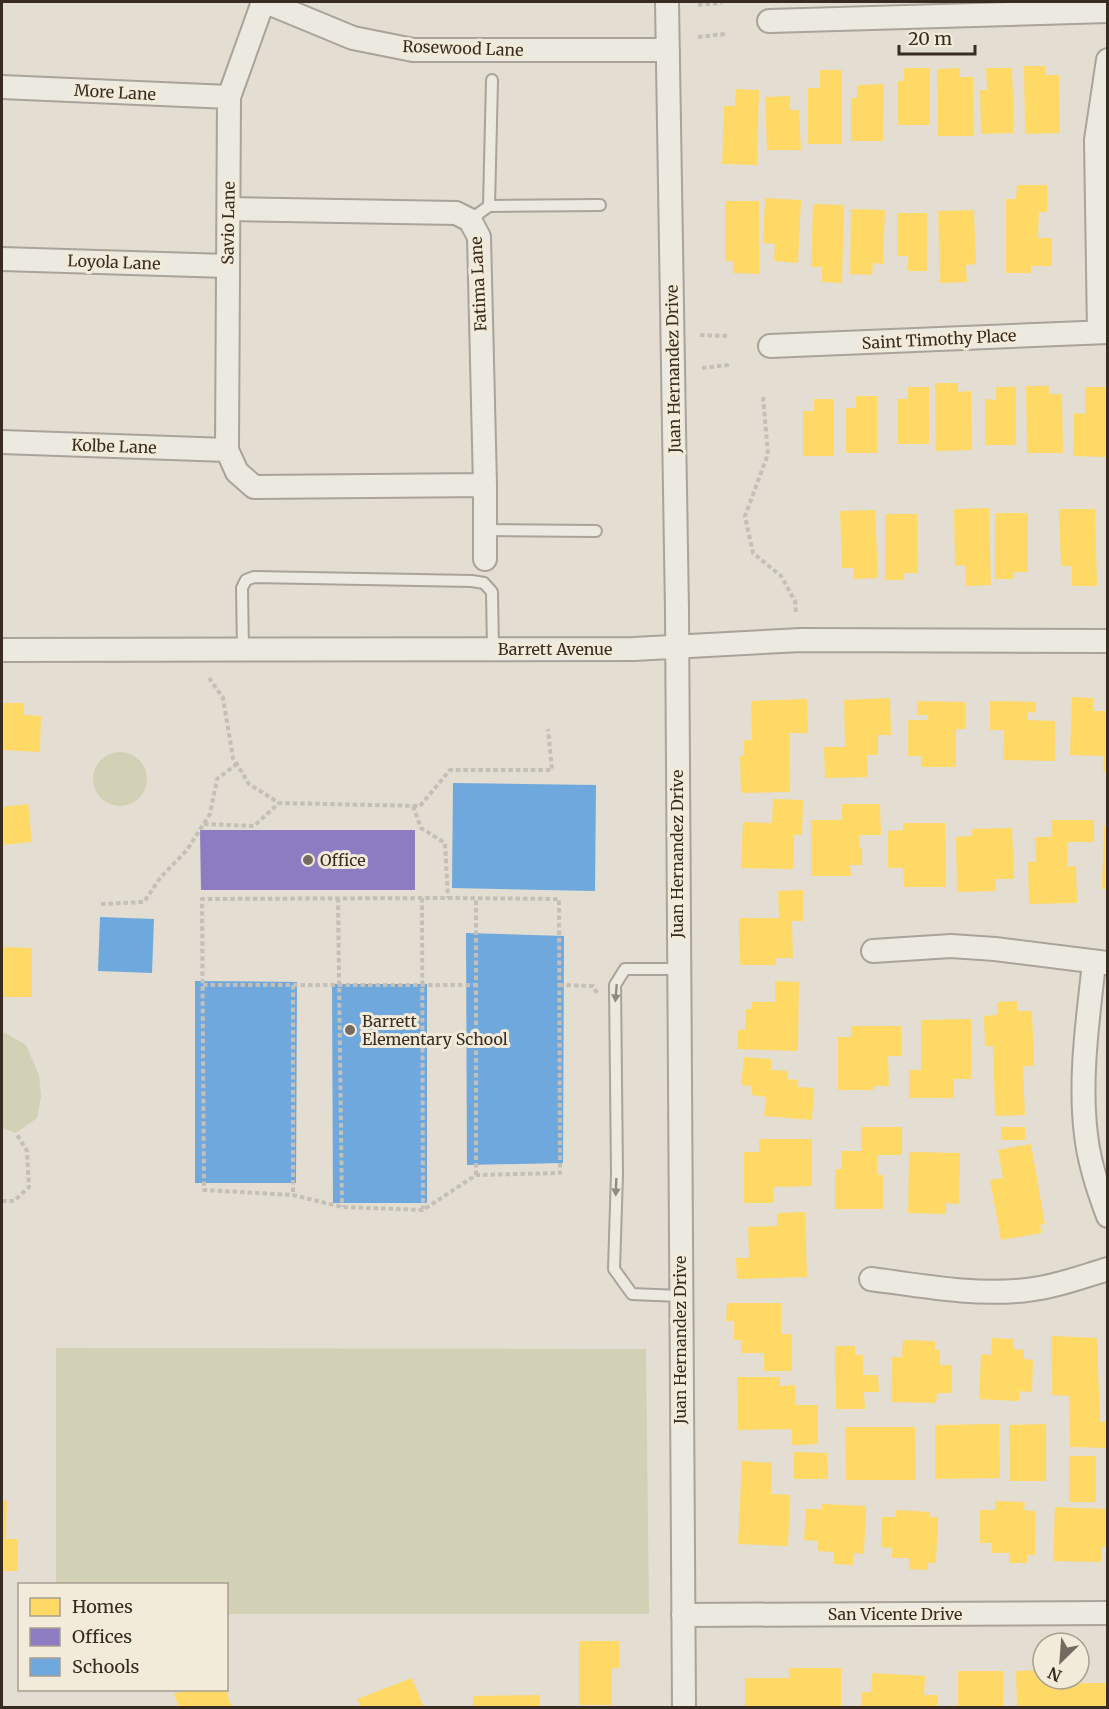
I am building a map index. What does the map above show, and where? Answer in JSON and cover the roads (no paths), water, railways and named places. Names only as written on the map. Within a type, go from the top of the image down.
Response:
[{"type":"street","name":"Rosewood Lane","points":[[264,2],[353,38],[413,50],[668,50]]},
{"type":"street","name":"Savio Lane","points":[[227,450],[230,98],[264,2]]},
{"type":"street","name":"Juan Hernandez Drive","points":[[667,2],[677,647],[684,1707]]},
{"type":"street","points":[[769,21],[1107,11]]},
{"type":"street","points":[[1103,332],[1096,140],[1107,60]]},
{"type":"street","name":"More Lane","points":[[2,87],[230,98]]},
{"type":"street","name":"Fatima Lane","points":[[228,209],[456,213],[470,220],[479,237],[485,559]]},
{"type":"street","name":"Loyola Lane","points":[[2,259],[227,266]]},
{"type":"street","name":"Saint Timothy Place","points":[[770,346],[1103,332]]},
{"type":"street","name":"Kolbe Lane","points":[[2,442],[227,450]]},
{"type":"street","points":[[227,450],[237,472],[254,488],[485,485]]},
{"type":"street","name":"Barrett Avenue","points":[[2,650],[677,647],[801,640],[1107,641]]},
{"type":"street","points":[[873,951],[951,946],[996,949],[1101,963],[1083,1088],[1086,1135],[1107,1216]]},
{"type":"street","points":[[871,1280],[992,1293],[1047,1287],[1107,1269]]},
{"type":"street","name":"San Vicente Drive","points":[[683,1615],[1107,1612]]},
{"type":"lane","points":[[489,206],[492,80]]},
{"type":"lane","points":[[470,220],[489,206],[600,205]]},
{"type":"lane","points":[[485,530],[596,531]]},
{"type":"lane","points":[[243,650],[242,588],[246,580],[254,577],[484,583],[492,592],[493,649]]},
{"type":"lane","points":[[678,969],[625,969],[615,985],[614,1269],[632,1294],[680,1296]]},
{"type":"place","name":"Office","points":[[308,860]]},
{"type":"place","name":"Barrett Elementary School","points":[[350,1030]]}]
